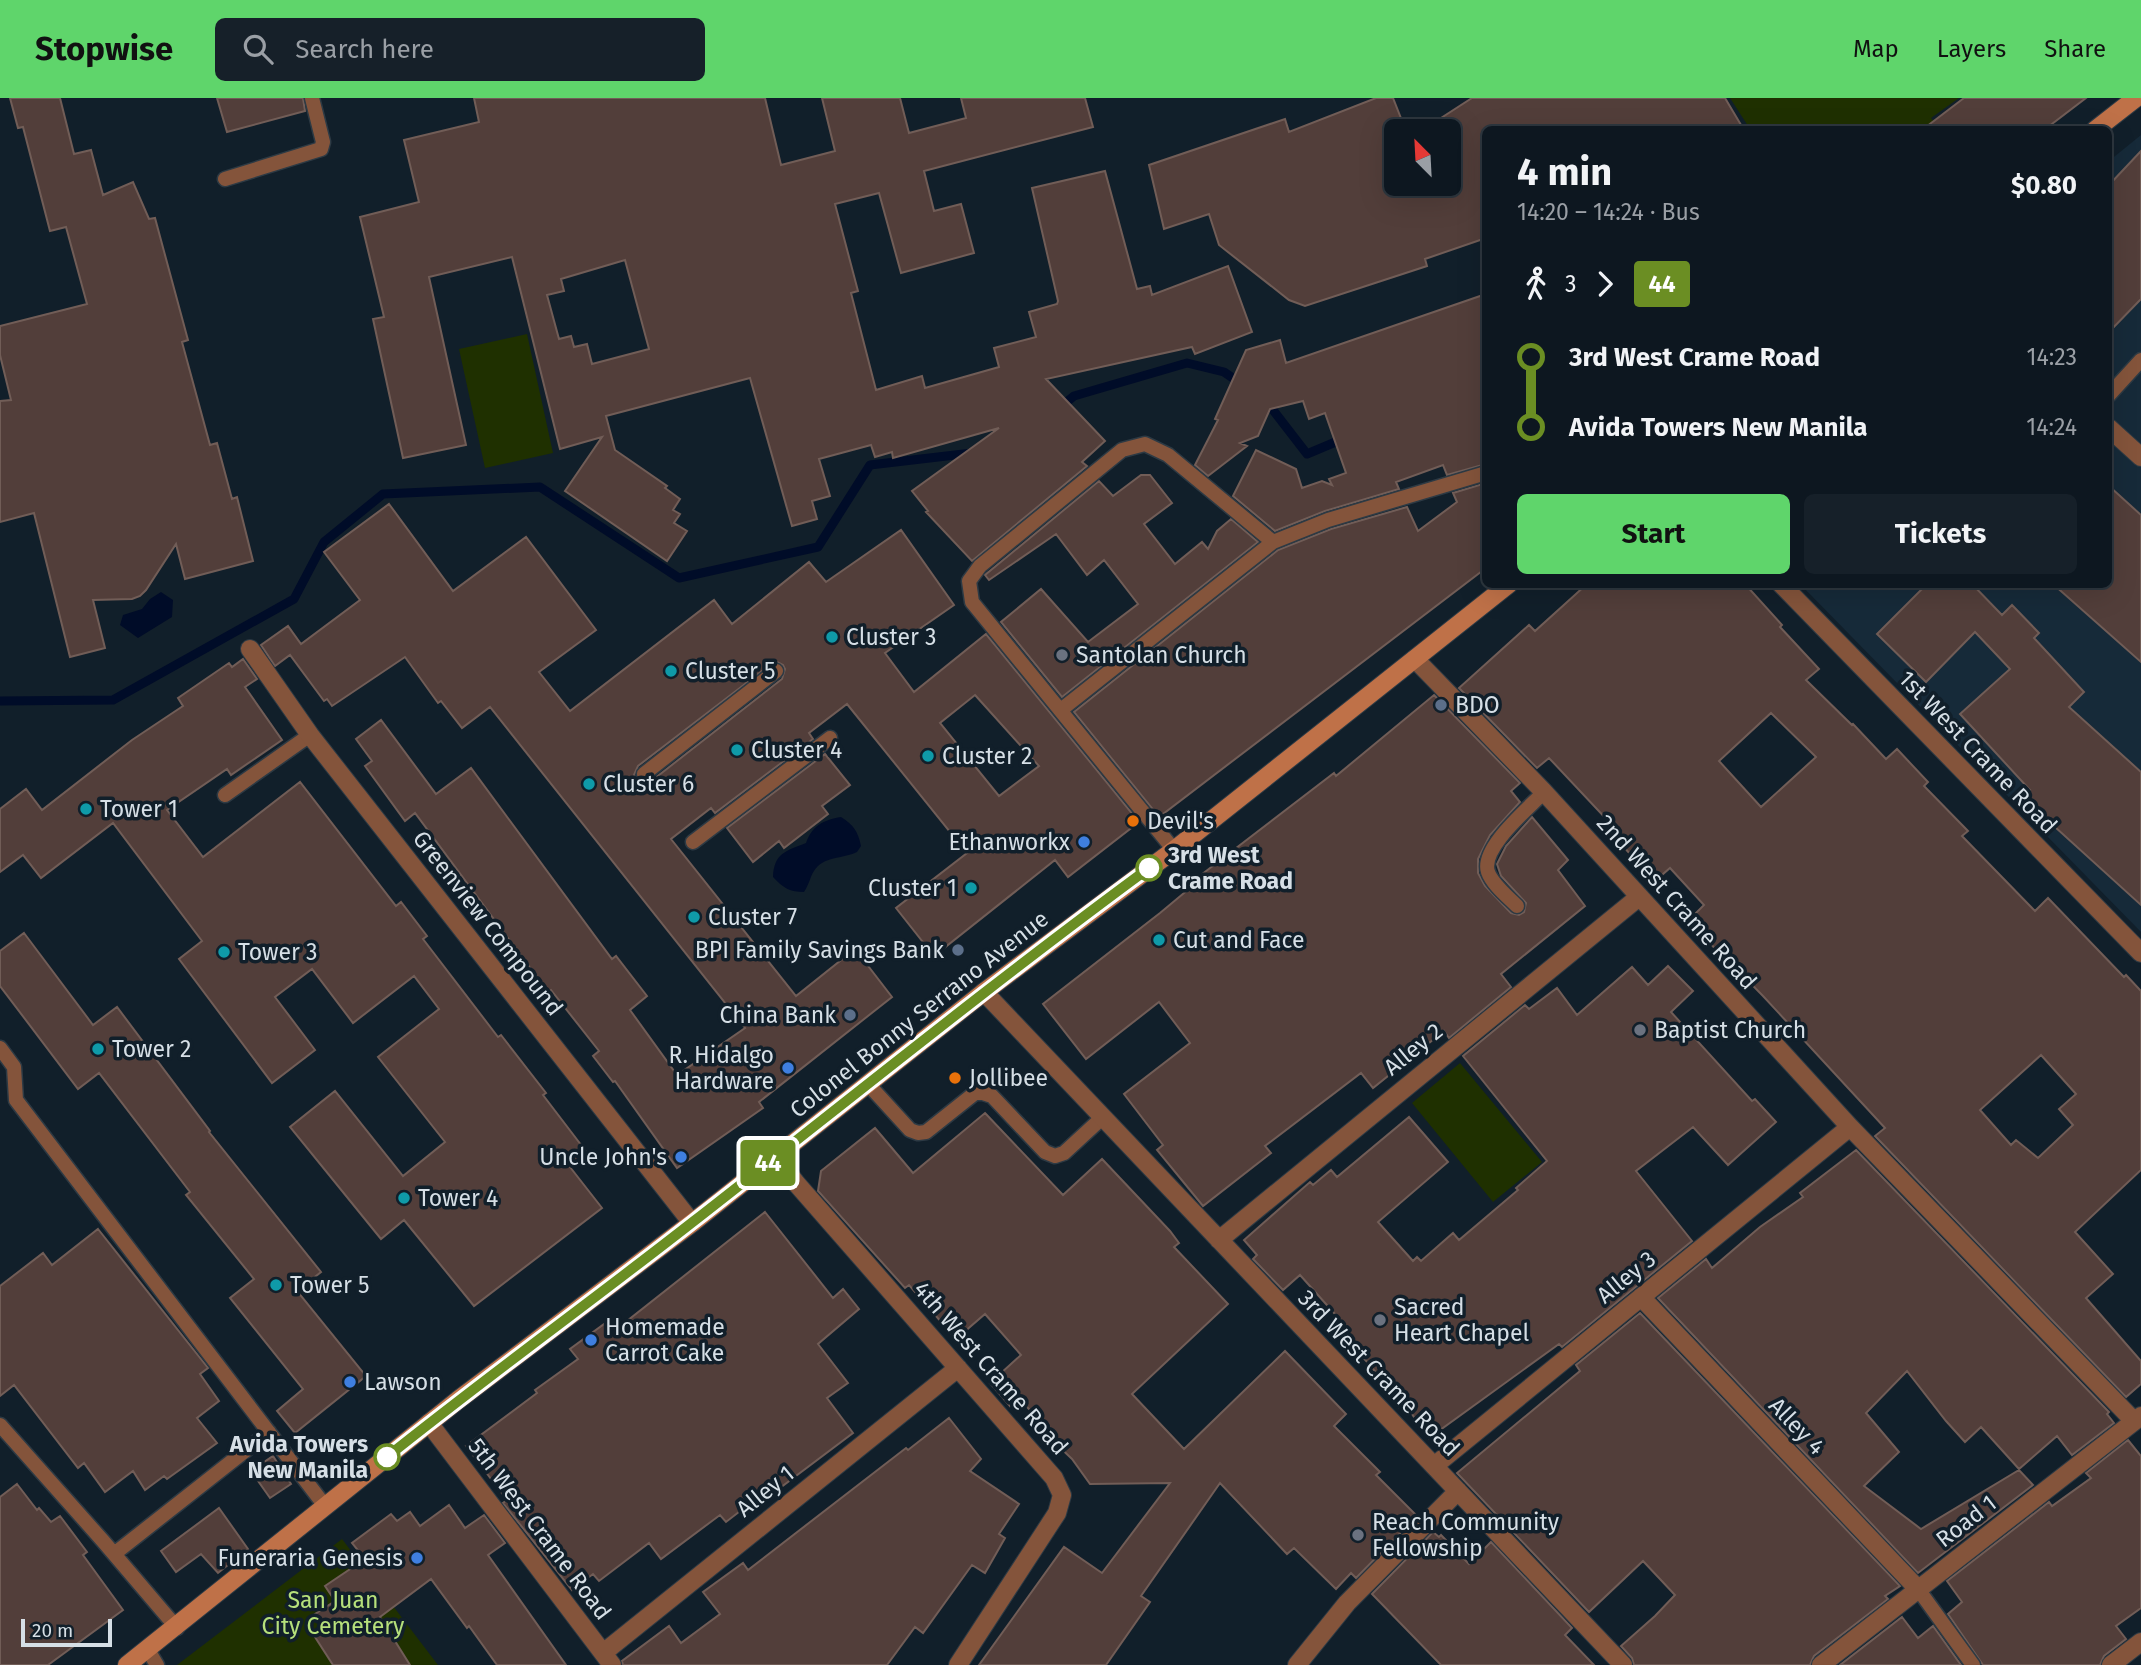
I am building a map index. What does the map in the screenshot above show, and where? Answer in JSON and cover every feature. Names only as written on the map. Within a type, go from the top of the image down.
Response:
[{"type":"main road","points":[[2100,126],[2136,98]]},
{"type":"main road","name":"Colonel Bonny Serrano Avenue","points":[[127,1665],[152,1657],[177,1628],[429,1423],[692,1223],[984,992],[1174,850],[1504,588]]},
{"type":"street","points":[[2112,431],[2141,457]]},
{"type":"street","name":"1st West Crame Road","points":[[1785,588],[2141,953]]},
{"type":"street","name":"Greenview Compound","points":[[250,649],[310,735],[692,1223]]},
{"type":"street","name":"2nd West Crame Road","points":[[1415,659],[1544,792],[1850,1127],[2138,1418]]},
{"type":"street","name":"Alley 2","points":[[1219,1240],[1639,897]]},
{"type":"street","name":"3rd West Crame Road","points":[[984,992],[1623,1665]]},
{"type":"street","name":"Alley 3","points":[[1434,1466],[1850,1127]]},
{"type":"street","name":"4th West Crame Road","points":[[776,1157],[1054,1478],[1062,1495],[1057,1513],[958,1665]]},
{"type":"street","name":"Alley 4","points":[[1641,1297],[1918,1589]]},
{"type":"street","name":"Alley 1","points":[[607,1659],[958,1368]]},
{"type":"street","name":"Road 1","points":[[1821,1665],[2138,1418]]},
{"type":"street","name":"5th West Crame Road","points":[[429,1423],[607,1659]]},
{"type":"street","points":[[1297,1665],[1348,1603],[1458,1491]]},
{"type":"street","points":[[2111,1665],[2141,1642]]},
{"type":"lane","points":[[225,179],[321,149],[323,142],[312,98]]},
{"type":"lane","points":[[2112,392],[2141,360]]},
{"type":"lane","points":[[1174,850],[1062,709],[972,602],[970,580],[980,566],[1122,450],[1145,444],[1168,456],[1273,542]]},
{"type":"lane","points":[[1062,709],[1273,542],[1328,520],[1482,474]]},
{"type":"lane","points":[[644,774],[776,671]]},
{"type":"lane","points":[[225,795],[310,735]]},
{"type":"lane","points":[[693,842],[830,738]]},
{"type":"lane","points":[[1517,906],[1488,874],[1486,860],[1494,844],[1544,792]]},
{"type":"lane","points":[[0,1048],[14,1067],[16,1101],[325,1506]]},
{"type":"lane","points":[[868,1084],[909,1130],[918,1133],[926,1132],[975,1093],[992,1096],[1045,1152],[1055,1156],[1063,1153],[1103,1117]]},
{"type":"lane","points":[[0,1425],[177,1628]]},
{"type":"lane","points":[[114,1554],[269,1432]]},
{"type":"lane","points":[[1918,1589],[1973,1665]]},
{"type":"shaded area","points":[[2141,135],[2141,932],[1804,588],[2112,588],[2112,159]]},
{"type":"shaded area","points":[[161,592],[173,600],[172,617],[138,638],[120,625],[123,615],[142,609],[150,599]]},
{"type":"shaded area","points":[[841,817],[857,833],[861,846],[857,852],[828,860],[818,866],[804,892],[787,889],[773,877],[776,863],[782,854],[806,843],[811,832],[819,825]]},
{"type":"green space","points":[[1730,98],[1959,98],[1931,118],[1938,126],[1748,126]]},
{"type":"green space","points":[[527,334],[553,453],[485,468],[459,349]]},
{"type":"green space","points":[[1460,1063],[1542,1162],[1493,1202],[1412,1103]]},
{"type":"green space","name":"San Juan City Cemetery","points":[[342,1539],[438,1665],[177,1665]]},
{"type":"building","points":[[10,98],[60,98],[74,154],[91,150],[103,195],[133,182],[149,219],[155,218],[188,340],[182,342],[210,445],[217,443],[232,499],[237,497],[253,561],[185,579],[176,544],[140,596],[132,599],[93,600],[105,648],[70,657],[34,513],[0,522],[0,401],[11,400],[0,355],[0,326],[87,304],[66,227],[50,231],[23,127],[18,128]]},
{"type":"building","points":[[217,98],[303,98],[305,111],[227,132]]},
{"type":"building","points":[[474,98],[765,98],[781,165],[835,151],[822,98],[900,98],[909,133],[966,118],[961,98],[1085,98],[1093,127],[924,171],[934,211],[961,204],[974,253],[901,273],[879,193],[835,204],[858,291],[851,293],[876,390],[922,376],[925,388],[999,367],[994,348],[1036,337],[1029,312],[1057,304],[1058,301],[1032,188],[1105,171],[1137,289],[1150,286],[1152,295],[1228,266],[1252,332],[1195,354],[1192,347],[1046,379],[1105,441],[1082,462],[1087,466],[972,561],[926,512],[928,511],[912,491],[999,428],[893,458],[892,452],[875,457],[871,445],[819,459],[830,496],[812,501],[817,519],[792,526],[750,378],[606,416],[615,450],[667,486],[665,488],[680,499],[673,510],[680,514],[674,523],[687,531],[667,561],[565,491],[602,437],[560,449],[512,257],[429,277],[466,445],[403,458],[373,319],[384,317],[360,217],[419,202],[404,140],[479,122]],"holes":[[[625,260],[649,349],[592,364],[587,344],[574,347],[571,336],[559,339],[547,295],[564,291],[561,279]]]},
{"type":"building","points":[[1376,98],[1393,98],[1401,119],[1384,119],[1384,196],[1461,196],[1461,119],[1440,119],[1472,98],[1725,98],[1742,126],[1482,126],[1482,239],[1425,259],[1427,266],[1305,306],[1289,300],[1219,245],[1209,214],[1164,229],[1149,165],[1285,119],[1289,132]]},
{"type":"building","points":[[1964,98],[2086,98],[2049,126],[1927,126]]},
{"type":"building","points":[[2141,151],[2141,299],[2112,329],[2112,182]]},
{"type":"building","points":[[1482,295],[1482,465],[1447,475],[1443,465],[1396,482],[1399,489],[1325,511],[1275,531],[1233,496],[1256,450],[1296,469],[1302,488],[1322,481],[1332,485],[1329,479],[1346,473],[1325,413],[1309,419],[1303,401],[1270,409],[1258,436],[1240,443],[1247,446],[1208,476],[1195,465],[1218,420],[1215,419],[1246,350],[1280,340],[1286,363]]},
{"type":"building","points":[[1141,475],[1150,475],[1172,503],[1144,524],[1175,564],[1202,542],[1208,549],[1217,531],[1231,519],[1258,542],[1062,697],[1001,622],[1041,589],[1088,642],[1138,604],[1104,560],[1087,575],[1056,534],[989,580],[985,575],[1099,481],[1113,496]]},
{"type":"building","points":[[1482,484],[1482,571],[1159,817],[1074,712],[1278,550],[1331,529],[1407,507],[1418,531],[1457,502],[1453,493]]},
{"type":"building","points":[[2112,489],[2141,515],[2141,662],[2058,588],[2112,588]]},
{"type":"building","points":[[389,504],[453,591],[526,537],[596,630],[539,672],[570,711],[714,600],[732,624],[809,562],[826,582],[901,530],[954,605],[885,653],[914,692],[986,634],[1139,822],[1068,877],[1055,860],[934,956],[896,908],[967,853],[847,704],[809,733],[813,739],[715,813],[711,808],[671,839],[796,996],[855,949],[892,997],[759,1102],[763,1108],[677,1168],[615,1081],[613,1082],[593,1056],[599,1051],[551,990],[548,992],[415,813],[405,821],[365,766],[372,761],[356,739],[381,720],[436,794],[471,768],[612,959],[616,956],[647,996],[630,1010],[677,1075],[745,1028],[490,707],[462,728],[441,701],[438,703],[405,657],[332,706],[327,699],[324,701],[290,655],[275,666],[261,645],[288,626],[301,644],[360,600],[324,552]],"holes":[[[775,661],[785,669],[782,679],[650,782],[645,784],[637,780],[634,775],[638,766]],[[975,695],[1039,766],[999,796],[940,723]]]},
{"type":"building","points":[[1583,588],[1749,588],[1819,669],[1806,680],[1886,759],[1897,749],[1928,782],[1924,786],[1968,831],[1962,836],[2035,911],[2048,898],[2124,977],[2126,975],[2141,991],[2141,1170],[2075,1232],[2113,1274],[2086,1298],[2141,1361],[2141,1384],[2126,1397],[1875,1136],[1885,1128],[1763,996],[1722,954],[1721,956],[1690,919],[1704,905],[1670,868],[1655,881],[1621,844],[1626,840],[1549,758],[1537,768],[1459,688],[1529,625],[1535,631]],"holes":[[[1771,713],[1816,757],[1761,807],[1719,761]],[[2041,1055],[2076,1094],[2059,1109],[2073,1125],[2038,1158],[2016,1140],[2011,1145],[1980,1110]]]},
{"type":"building","points":[[1923,588],[1976,588],[2002,615],[2012,605],[2039,633],[2034,638],[2084,692],[2069,707],[2141,772],[2141,905],[2023,798],[2030,790],[1960,714],[2010,669],[1975,632],[1926,682],[1877,634]]},
{"type":"building","points":[[243,659],[257,679],[245,687],[282,740],[231,775],[227,769],[167,810],[203,857],[300,782],[396,906],[401,902],[427,936],[423,939],[498,1037],[501,1035],[546,1093],[543,1095],[588,1154],[570,1167],[602,1208],[474,1306],[404,1220],[381,1239],[290,1127],[335,1091],[403,1176],[445,1142],[378,1057],[439,1009],[414,976],[353,1023],[312,969],[275,997],[315,1050],[272,1083],[179,959],[202,941],[113,823],[41,878],[23,855],[0,872],[0,809],[26,789],[42,810],[132,740],[183,706],[178,698],[229,663],[232,667]]},
{"type":"building","points":[[1434,695],[1520,783],[1511,791],[1520,802],[1490,835],[1478,859],[1478,873],[1485,886],[1511,913],[1519,915],[1524,912],[1526,903],[1501,876],[1497,864],[1506,846],[1532,817],[1568,860],[1558,870],[1585,906],[1501,974],[1511,987],[1449,1038],[1444,1031],[1373,1088],[1361,1073],[1265,1146],[1271,1153],[1203,1206],[1157,1150],[1163,1145],[1124,1094],[1190,1043],[1159,1002],[1086,1059],[1043,1004],[1160,913],[1190,888],[1188,885],[1334,773],[1336,776]]},
{"type":"building","points":[[825,754],[850,785],[822,806],[828,814],[784,848],[779,841],[753,862],[727,828]]},
{"type":"building","points":[[24,933],[93,1025],[117,1007],[209,1132],[321,1272],[297,1291],[366,1376],[295,1433],[277,1411],[303,1389],[230,1298],[254,1279],[186,1195],[190,1192],[99,1073],[78,1089],[0,986],[0,951]]},
{"type":"building","points":[[1668,966],[1693,991],[1671,1012],[1752,1101],[1755,1099],[1776,1122],[1728,1165],[1693,1127],[1636,1171],[1692,1241],[1562,1347],[1559,1344],[1429,1438],[1404,1403],[1399,1407],[1382,1386],[1385,1383],[1338,1328],[1343,1323],[1300,1275],[1283,1290],[1253,1259],[1257,1255],[1244,1240],[1310,1182],[1313,1185],[1331,1170],[1337,1177],[1409,1117],[1448,1162],[1378,1222],[1413,1261],[1417,1257],[1421,1261],[1453,1233],[1459,1240],[1518,1190],[1516,1188],[1547,1161],[1463,1056],[1525,1005],[1529,1009],[1557,988],[1577,1015],[1632,967],[1648,985]]},
{"type":"building","points":[[985,1113],[1063,1195],[1102,1159],[1170,1231],[1179,1243],[1174,1247],[1228,1304],[1132,1394],[1184,1449],[1285,1351],[1346,1414],[1334,1426],[1380,1472],[1376,1475],[1417,1516],[1356,1578],[1351,1573],[1336,1589],[1294,1548],[1287,1554],[1220,1483],[1141,1596],[1150,1602],[1106,1665],[979,1665],[1064,1547],[1102,1573],[1170,1483],[1090,1484],[1072,1459],[1053,1441],[1056,1439],[1019,1398],[1010,1406],[990,1383],[1021,1355],[985,1314],[956,1339],[909,1285],[905,1288],[818,1191],[821,1171],[875,1128],[913,1173]]},
{"type":"building","points":[[1856,1150],[2109,1412],[2107,1414],[2114,1423],[2072,1455],[2057,1436],[2019,1469],[1981,1427],[1965,1442],[1907,1371],[1866,1413],[1899,1452],[1864,1486],[1921,1529],[2019,1470],[2033,1485],[1918,1573],[1658,1298],[1706,1259],[1712,1268],[1760,1227],[1803,1197],[1800,1193]]},
{"type":"building","points":[[765,1212],[833,1298],[843,1289],[859,1309],[818,1344],[848,1383],[827,1398],[853,1433],[760,1503],[757,1498],[726,1522],[720,1515],[661,1559],[649,1543],[599,1581],[593,1574],[572,1590],[503,1503],[507,1500],[466,1446],[578,1359],[570,1349],[611,1319],[618,1328]]},
{"type":"building","points":[[98,1229],[208,1368],[200,1374],[219,1401],[197,1418],[217,1443],[167,1479],[164,1476],[145,1490],[133,1471],[105,1492],[84,1463],[78,1468],[14,1385],[0,1396],[0,1286],[43,1253],[52,1265]]},
{"type":"building","points":[[1640,1313],[1900,1586],[1885,1596],[1888,1599],[1814,1656],[1810,1665],[1634,1665],[1632,1658],[1621,1646],[1675,1595],[1643,1561],[1589,1612],[1457,1473],[1580,1371],[1576,1365]]},
{"type":"building","points":[[949,1418],[981,1459],[970,1471],[1019,1504],[999,1534],[1005,1538],[985,1573],[972,1565],[923,1633],[915,1627],[887,1665],[623,1665],[622,1661],[669,1626],[681,1643],[720,1614],[703,1592],[743,1563],[748,1570]]},
{"type":"building","points":[[2128,1440],[2141,1456],[2141,1608],[2116,1626],[2126,1639],[2104,1656],[2100,1665],[1983,1665],[1948,1614],[1962,1602],[1947,1581],[2049,1502],[2052,1506],[2091,1478],[2086,1473]]},
{"type":"building","points":[[273,1456],[291,1484],[270,1498],[251,1471]]},
{"type":"building","points":[[17,1484],[37,1510],[39,1508],[51,1522],[60,1516],[87,1552],[83,1555],[123,1610],[48,1665],[0,1665],[0,1497]]},
{"type":"building","points":[[449,1505],[465,1528],[484,1515],[505,1543],[488,1555],[566,1665],[497,1665],[431,1579],[380,1617],[410,1665],[333,1665],[315,1637],[326,1630],[315,1614],[335,1601],[325,1586],[365,1559],[352,1543],[391,1514],[397,1521],[410,1512],[420,1526]]},
{"type":"building","points":[[219,1508],[248,1549],[218,1573],[201,1554],[176,1572],[161,1551]]},
{"type":"building","points":[[1433,1532],[1439,1537],[1441,1535],[1469,1564],[1491,1542],[1572,1628],[1565,1635],[1594,1665],[1441,1665],[1372,1594]]},
{"type":"building","points":[[1902,1617],[1918,1638],[1933,1626],[1961,1665],[1840,1665]]},
{"type":"waterway","points":[[1058,409],[1074,396],[1187,363],[1224,372],[1243,385]]},
{"type":"waterway","points":[[1266,401],[1307,454],[1345,438]]},
{"type":"waterway","points":[[0,701],[113,700],[294,599],[324,542],[383,494],[540,487],[679,578],[818,547],[870,465],[972,453]]},
{"type":"bus line","name":"44","points":[[387,1457],[480,1383],[692,1223],[984,992],[1149,868]]},
{"type":"place","name":"Cluster 3","points":[[832,637]]},
{"type":"place","name":"Santolan Church","points":[[1062,655]]},
{"type":"place","name":"Cluster 5","points":[[671,671]]},
{"type":"place","name":"BDO","points":[[1441,705]]},
{"type":"place","name":"Cluster 4","points":[[737,750]]},
{"type":"place","name":"Cluster 2","points":[[928,756]]},
{"type":"place","name":"Cluster 6","points":[[589,784]]},
{"type":"place","name":"Tower 1","points":[[86,809]]},
{"type":"place","name":"Devil's","points":[[1133,821]]},
{"type":"place","name":"Ethanworkx","points":[[1084,842]]},
{"type":"place","name":"3rd West Crame Road","points":[[1149,868]]},
{"type":"place","name":"Cluster 1","points":[[971,888]]},
{"type":"place","name":"Cluster 7","points":[[694,917]]},
{"type":"place","name":"Cut and Face","points":[[1159,940]]},
{"type":"place","name":"BPI Family Savings Bank","points":[[958,950]]},
{"type":"place","name":"Tower 3","points":[[224,952]]},
{"type":"place","name":"China Bank","points":[[850,1015]]},
{"type":"place","name":"Baptist Church","points":[[1640,1030]]},
{"type":"place","name":"Tower 2","points":[[98,1049]]},
{"type":"place","name":"R. Hidalgo Hardware","points":[[788,1068]]},
{"type":"place","name":"Jollibee","points":[[955,1078]]},
{"type":"place","name":"Uncle John's","points":[[681,1157]]},
{"type":"place","name":"Tower 4","points":[[404,1198]]},
{"type":"place","name":"Tower 5","points":[[276,1285]]},
{"type":"place","name":"Sacred Heart Chapel","points":[[1380,1320]]},
{"type":"place","name":"Homemade Carrot Cake","points":[[591,1340]]},
{"type":"place","name":"Lawson","points":[[350,1382]]},
{"type":"place","name":"Avida Towers New Manila","points":[[387,1457]]},
{"type":"place","name":"Reach Community Fellowship","points":[[1358,1535]]},
{"type":"place","name":"Funeraria Genesis","points":[[417,1558]]}]
